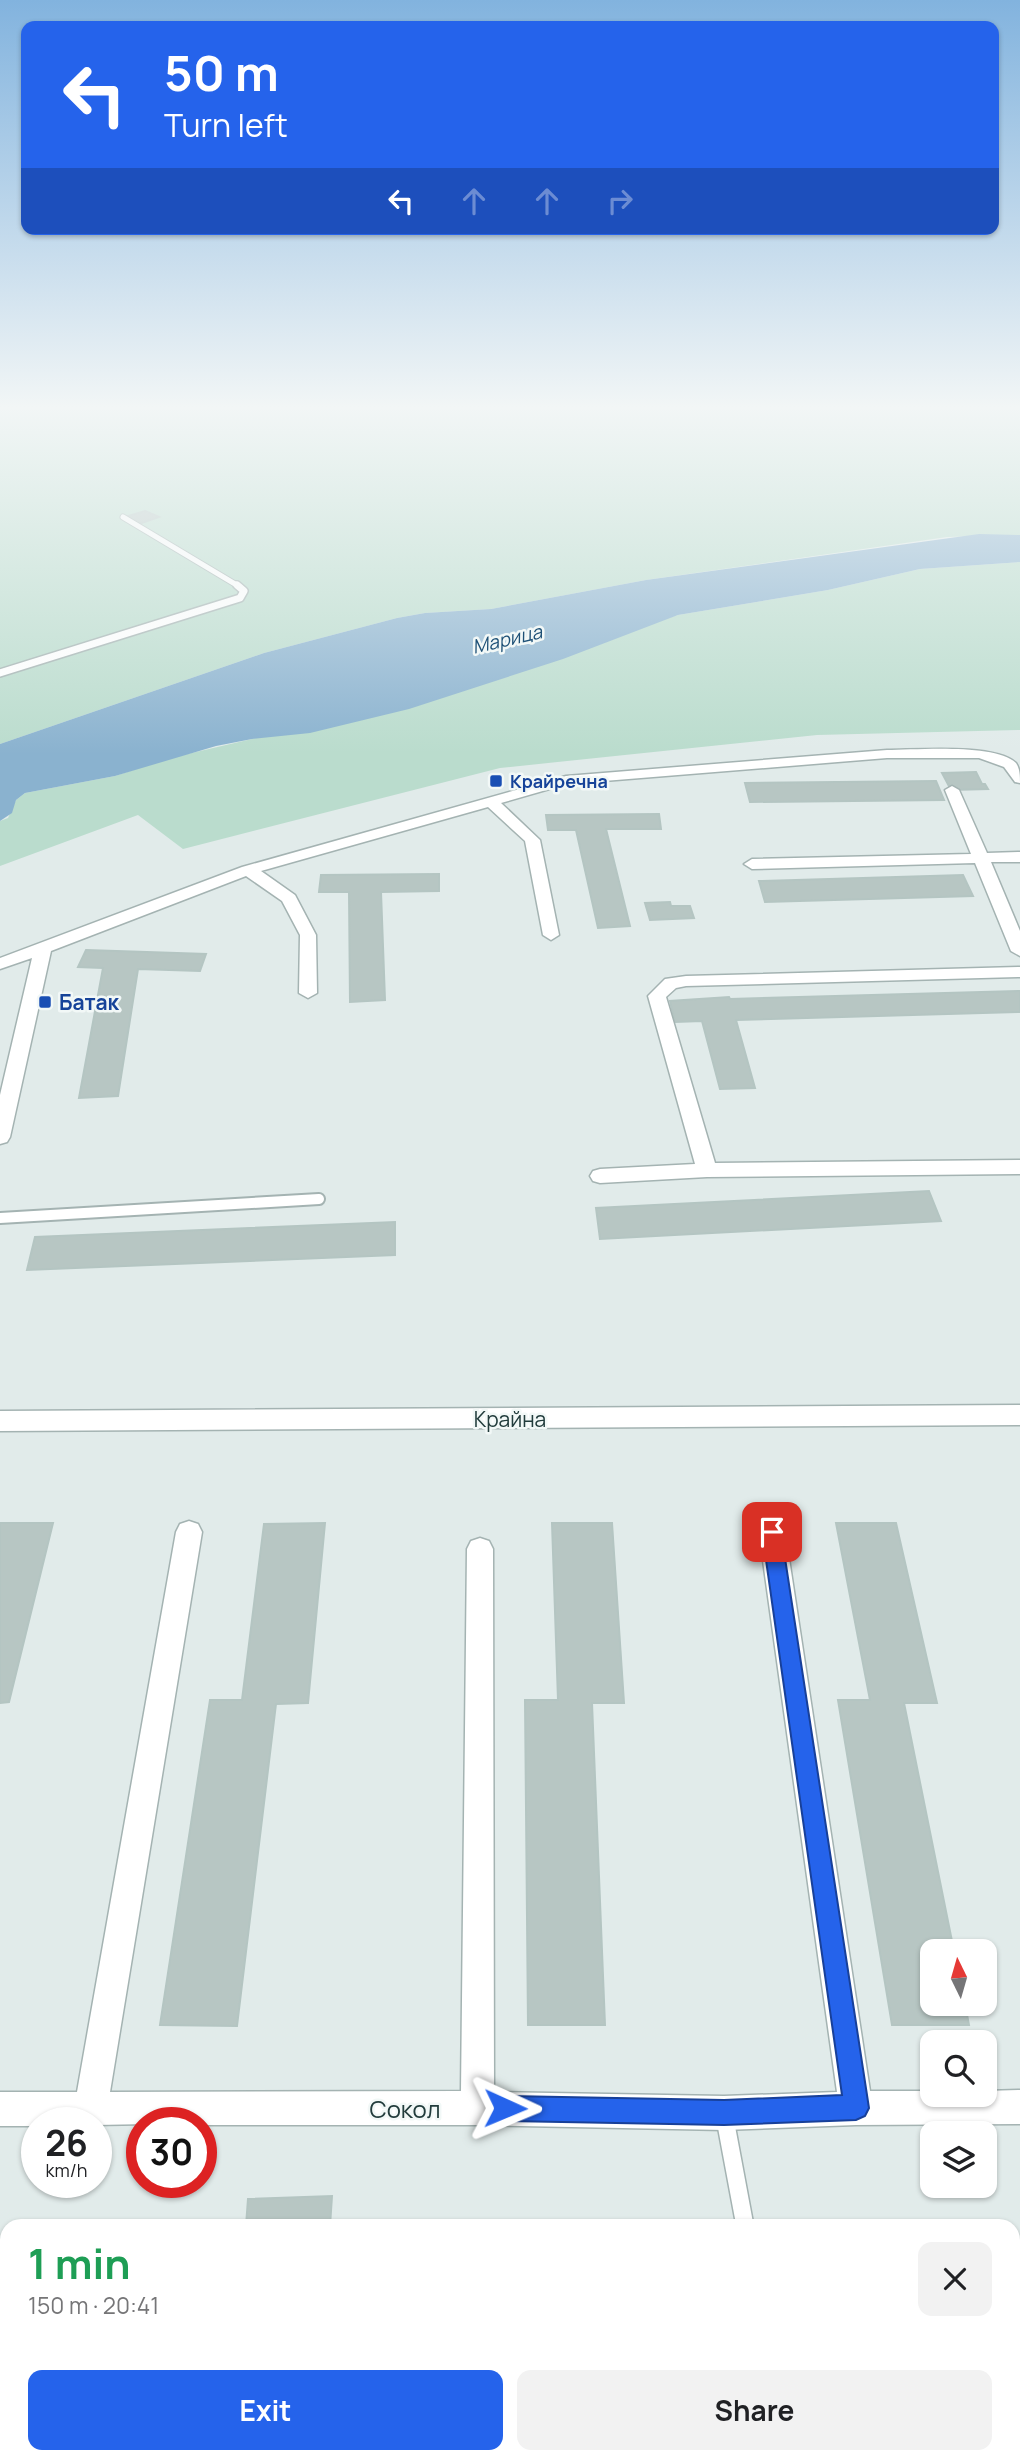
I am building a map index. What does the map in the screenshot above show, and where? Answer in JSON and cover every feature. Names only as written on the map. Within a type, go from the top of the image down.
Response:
[{"type":"street","points":[[0,964],[248,870],[566,780],[887,754],[980,754],[1009,764],[1020,779]]},
{"type":"street","points":[[952,790],[1020,951]]},
{"type":"street","points":[[489,800],[532,840],[551,935]]},
{"type":"street","points":[[752,864],[1020,857]]},
{"type":"street","points":[[248,870],[289,898],[308,935],[308,993]]},
{"type":"street","points":[[0,1137],[43,948]]},
{"type":"street","points":[[707,1170],[657,996],[671,983],[1020,972]]},
{"type":"street","points":[[600,1176],[707,1170],[1020,1167]]},
{"type":"street","name":"Крайна","points":[[0,1421],[1020,1415]]},
{"type":"street","points":[[91,2107],[189,1532]]},
{"type":"street","points":[[772,1532],[856,2108]]},
{"type":"street","points":[[477,2108],[480,1549]]},
{"type":"street","name":"Сокол","points":[[112,2109],[477,2108],[724,2113],[856,2108],[1020,2107]]},
{"type":"street","name":"Сокол","points":[[0,2109],[21,2109]]},
{"type":"lane","points":[[0,673],[240,598],[244,591],[240,587],[134,524]]},
{"type":"lane","points":[[0,1218],[319,1199]]},
{"type":"lane","points":[[724,2113],[744,2219]]},
{"type":"green space","points":[[0,524],[1020,524],[1020,535],[947,537],[646,580],[491,609],[425,613],[397,618],[264,653],[0,744]]},
{"type":"green space","points":[[1020,562],[1020,730],[817,735],[500,768],[183,849],[138,815],[0,866],[0,821],[8,818],[16,800],[25,793],[115,776],[170,758],[252,739],[678,615],[828,590],[920,569]]},
{"type":"water","name":"Марица","points":[[979,534],[1020,535],[1020,562],[920,569],[828,590],[678,615],[563,659],[409,709],[310,733],[216,746],[115,776],[25,793],[16,800],[12,813],[0,821],[0,744],[264,653],[425,613],[491,609],[646,580]]},
{"type":"building","points":[[976,772],[988,789],[951,790],[942,773]]},
{"type":"building","points":[[936,781],[944,800],[750,802],[745,783]]},
{"type":"building","points":[[659,814],[661,829],[606,829],[630,926],[598,928],[576,830],[548,830],[546,815]]},
{"type":"building","points":[[439,874],[439,891],[381,892],[385,1000],[350,1002],[349,892],[319,892],[321,875]]},
{"type":"building","points":[[963,875],[973,896],[765,902],[759,881]]},
{"type":"building","points":[[670,902],[671,906],[690,906],[694,918],[650,920],[645,903]]},
{"type":"building","points":[[86,950],[206,954],[200,971],[138,969],[118,1096],[79,1098],[103,968],[78,967]]},
{"type":"building","points":[[1020,991],[1020,1012],[736,1020],[755,1088],[720,1089],[702,1021],[675,1022],[670,1001],[729,997]]},
{"type":"building","points":[[929,1191],[941,1221],[600,1239],[596,1208]]},
{"type":"building","points":[[395,1222],[395,1255],[27,1270],[35,1237]]},
{"type":"building","points":[[0,1523],[53,1523],[9,1702],[0,1703]]},
{"type":"building","points":[[325,1523],[308,1703],[276,1704],[237,2026],[160,2025],[210,1700],[242,1700],[264,1524]]},
{"type":"building","points":[[552,1523],[612,1523],[624,1703],[592,1703],[605,2025],[528,2025],[525,1700],[558,1700]]},
{"type":"building","points":[[836,1523],[896,1523],[937,1703],[904,1703],[952,1939],[920,1939],[920,2016],[967,2016],[969,2025],[892,2025],[838,1700],[870,1700]]},
{"type":"building","points":[[332,2196],[330,2219],[247,2219],[248,2199]]},
{"type":"place","name":"Крайречна","points":[[496,781]]},
{"type":"place","name":"Батак","points":[[45,1002]]},
{"type":"route","points":[[505,2108],[724,2113],[856,2108],[772,1532]]}]
